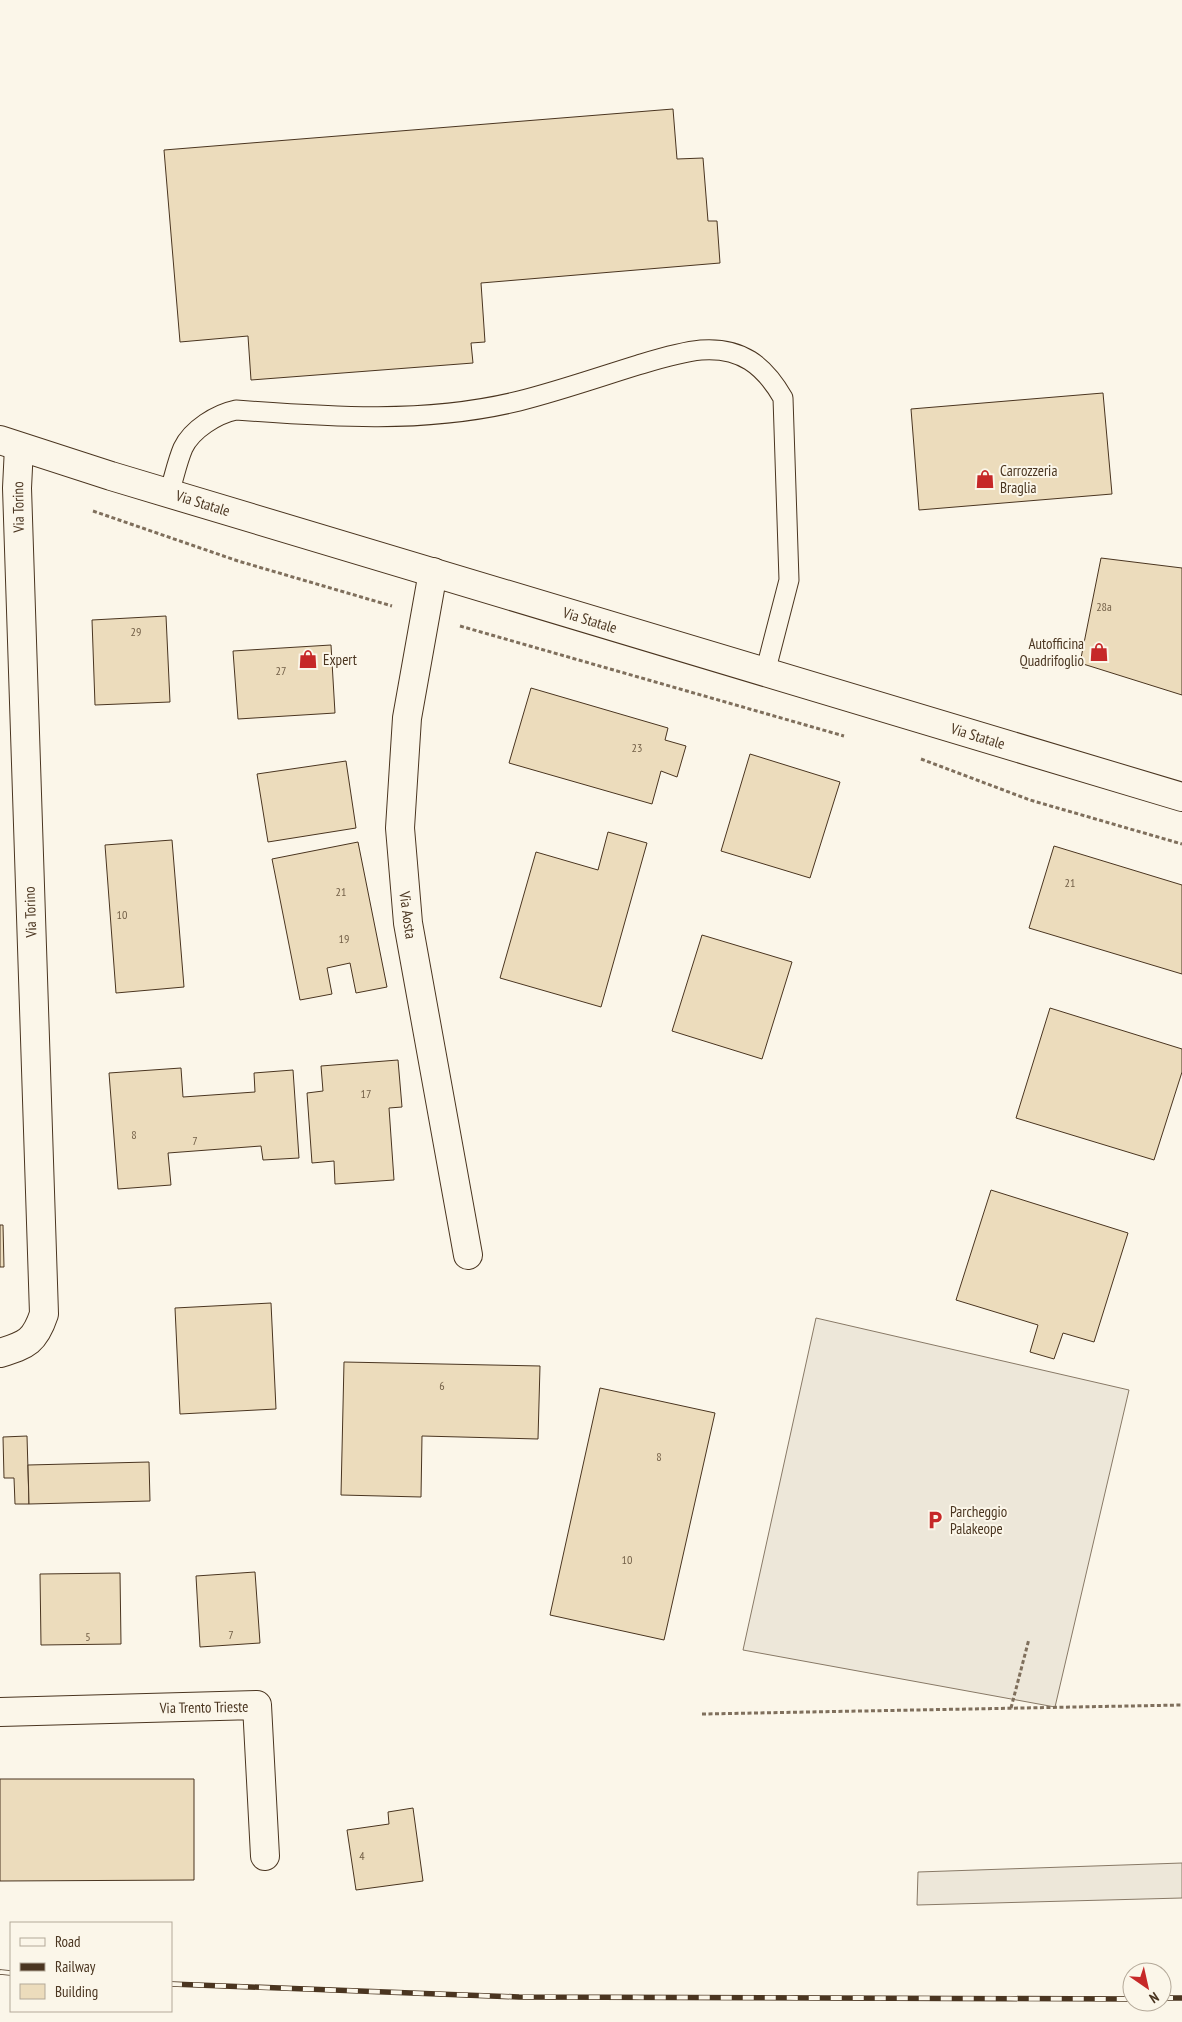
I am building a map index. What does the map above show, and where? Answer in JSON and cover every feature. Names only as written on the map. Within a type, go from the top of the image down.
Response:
[{"type":"street","name":"Via Statale","points":[[9,443],[765,673],[1182,797]]},
{"type":"street","name":"Via Torino","points":[[0,1353],[31,1341],[39,1330],[44,1314],[17,488],[9,443]]},
{"type":"street","name":"Via Aosta","points":[[433,572],[407,718],[400,828],[408,923],[468,1255]]},
{"type":"street","name":"Via Trento Trieste","points":[[0,1712],[257,1706],[265,1856]]},
{"type":"lane","points":[[169,493],[184,446],[199,429],[223,413],[236,410],[331,417],[410,416],[472,411],[520,401],[666,357],[702,350],[733,353],[753,361],[771,377],[783,398],[789,580],[765,673]]},
{"type":"path","points":[[85,508],[238,561],[854,739]]},
{"type":"path","points":[[911,755],[1030,800],[1182,844]]},
{"type":"path","points":[[1011,1708],[1029,1639]]},
{"type":"path","points":[[702,1714],[1182,1705]]},
{"type":"shaded area","name":"Parcheggio Palakeope","points":[[816,1318],[1129,1390],[1055,1707],[743,1650]]},
{"type":"shaded area","points":[[1182,1863],[1182,1898],[917,1905],[918,1872]]},
{"type":"building","points":[[673,109],[677,159],[703,158],[708,221],[717,221],[720,263],[481,283],[485,342],[471,343],[473,363],[251,380],[248,336],[180,342],[164,150]]},
{"type":"building","points":[[1103,393],[1112,494],[919,510],[911,409]]},
{"type":"building","points":[[1101,558],[1182,568],[1182,695],[1080,663]]},
{"type":"building","points":[[166,616],[170,702],[95,705],[92,620]]},
{"type":"building","points":[[331,645],[335,713],[238,719],[233,651]]},
{"type":"building","points":[[531,688],[668,728],[665,740],[686,746],[677,777],[661,771],[652,804],[509,763]]},
{"type":"building","points":[[750,754],[840,782],[810,878],[721,851]]},
{"type":"building","points":[[346,761],[356,828],[268,842],[257,774]]},
{"type":"building","points":[[608,832],[647,843],[601,1007],[500,978],[536,852],[598,870]]},
{"type":"building","points":[[172,840],[184,987],[116,993],[105,845]]},
{"type":"building","points":[[358,842],[387,987],[356,993],[350,963],[327,968],[332,994],[300,1000],[272,859]]},
{"type":"building","points":[[1054,846],[1182,885],[1182,974],[1029,928]]},
{"type":"building","points":[[702,935],[792,962],[762,1059],[672,1031]]},
{"type":"building","points":[[1050,1008],[1182,1049],[1182,1072],[1154,1160],[1016,1118]]},
{"type":"building","points":[[398,1060],[402,1107],[389,1108],[394,1180],[335,1184],[334,1161],[312,1163],[307,1093],[323,1091],[321,1066]]},
{"type":"building","points":[[181,1068],[183,1097],[255,1092],[254,1073],[293,1070],[299,1158],[263,1160],[261,1146],[168,1153],[171,1185],[118,1189],[109,1073]]},
{"type":"building","points":[[991,1190],[1128,1233],[1094,1342],[1063,1333],[1054,1359],[1030,1352],[1038,1325],[956,1300]]},
{"type":"building","points":[[0,1225],[3,1225],[4,1267],[0,1267]]},
{"type":"building","points":[[271,1303],[276,1409],[180,1414],[175,1308]]},
{"type":"building","points":[[344,1362],[540,1366],[538,1439],[422,1436],[421,1497],[341,1495]]},
{"type":"building","points":[[600,1388],[715,1413],[664,1640],[550,1615]]},
{"type":"building","points":[[27,1436],[29,1504],[15,1504],[14,1478],[4,1478],[3,1437]]},
{"type":"building","points":[[149,1462],[150,1501],[29,1504],[28,1465]]},
{"type":"building","points":[[255,1572],[260,1643],[200,1647],[196,1576]]},
{"type":"building","points":[[120,1573],[121,1644],[41,1645],[40,1574]]},
{"type":"building","points":[[0,1779],[194,1779],[194,1880],[0,1881]]},
{"type":"building","points":[[413,1808],[423,1881],[356,1890],[347,1830],[389,1824],[388,1812]]},
{"type":"railway","points":[[0,1972],[10,1973]]},
{"type":"railway","points":[[172,1984],[519,1997],[1122,1999]]},
{"type":"railway","points":[[1172,1998],[1182,1998]]},
{"type":"place","name":"Carrozzeria Braglia","points":[[985,479]]},
{"type":"place","name":"Autofficina Quadrifoglio","points":[[1099,652]]},
{"type":"place","name":"Expert","points":[[308,659]]},
{"type":"place","name":"Parcheggio Palakeope","points":[[935,1520]]}]
